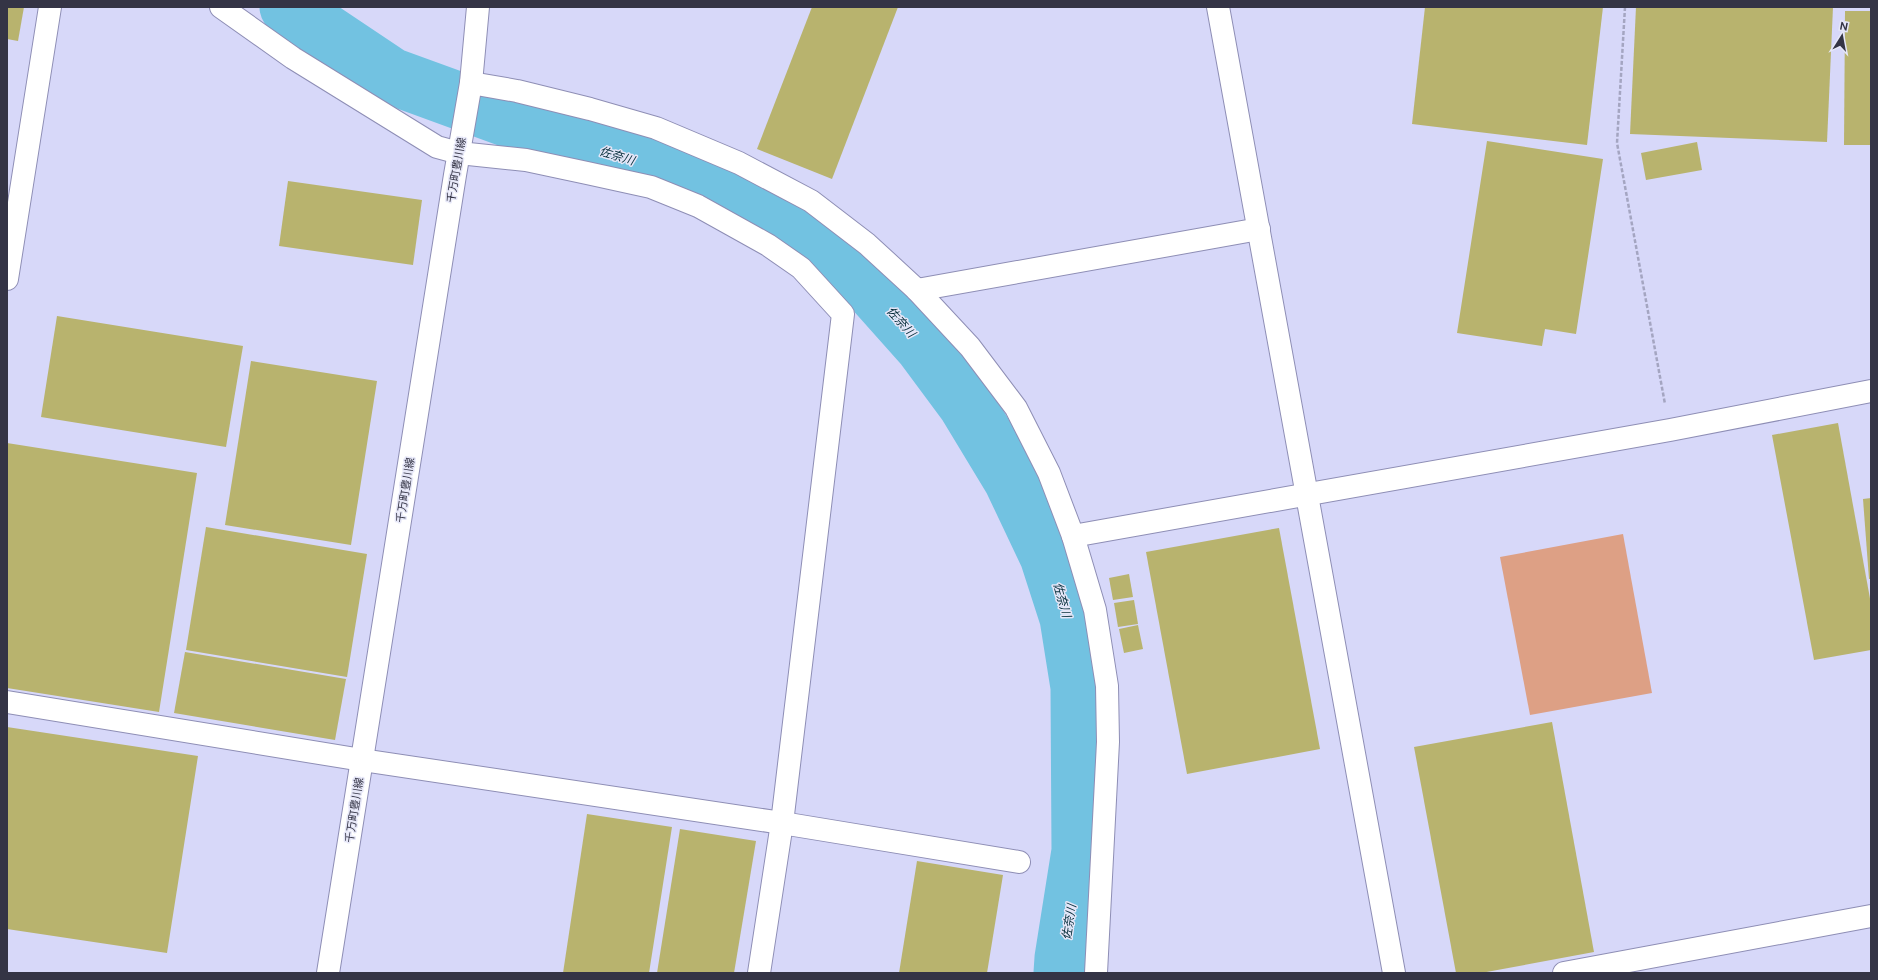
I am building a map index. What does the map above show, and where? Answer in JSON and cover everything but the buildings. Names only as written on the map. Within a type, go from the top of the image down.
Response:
[{"type":"street","points":[[7,279],[50,7]]},
{"type":"street","points":[[221,7],[293,58],[437,147],[459,153],[526,160],[651,187],[698,206],[768,245],[801,268],[843,314],[782,823],[759,973]]},
{"type":"street","name":"千万町豊川線","points":[[328,973],[471,83],[478,7]]},
{"type":"street","points":[[1218,7],[1394,973]]},
{"type":"street","points":[[471,83],[532,94],[590,108],[649,126],[739,163],[811,201],[866,244],[917,290],[970,347],[1016,408],[1049,473],[1073,536],[1095,610],[1106,686],[1108,742],[1096,973]]},
{"type":"street","points":[[917,290],[1258,229]]},
{"type":"street","points":[[1073,536],[1670,430],[1871,391]]},
{"type":"street","points":[[7,702],[362,760],[782,823],[1019,862]]},
{"type":"street","points":[[1564,973],[1871,916]]},
{"type":"path","points":[[1625,7],[1617,143],[1670,430]]},
{"type":"shaded area","points":[[1623,534],[1652,693],[1530,715],[1500,557]]},
{"type":"waterway","name":"佐奈川","points":[[288,7],[391,76],[586,147],[661,168],[734,192],[792,221],[874,291],[923,346],[966,404],[1012,480],[1048,556],[1068,618],[1079,687],[1080,851],[1063,958],[1062,973]]}]
